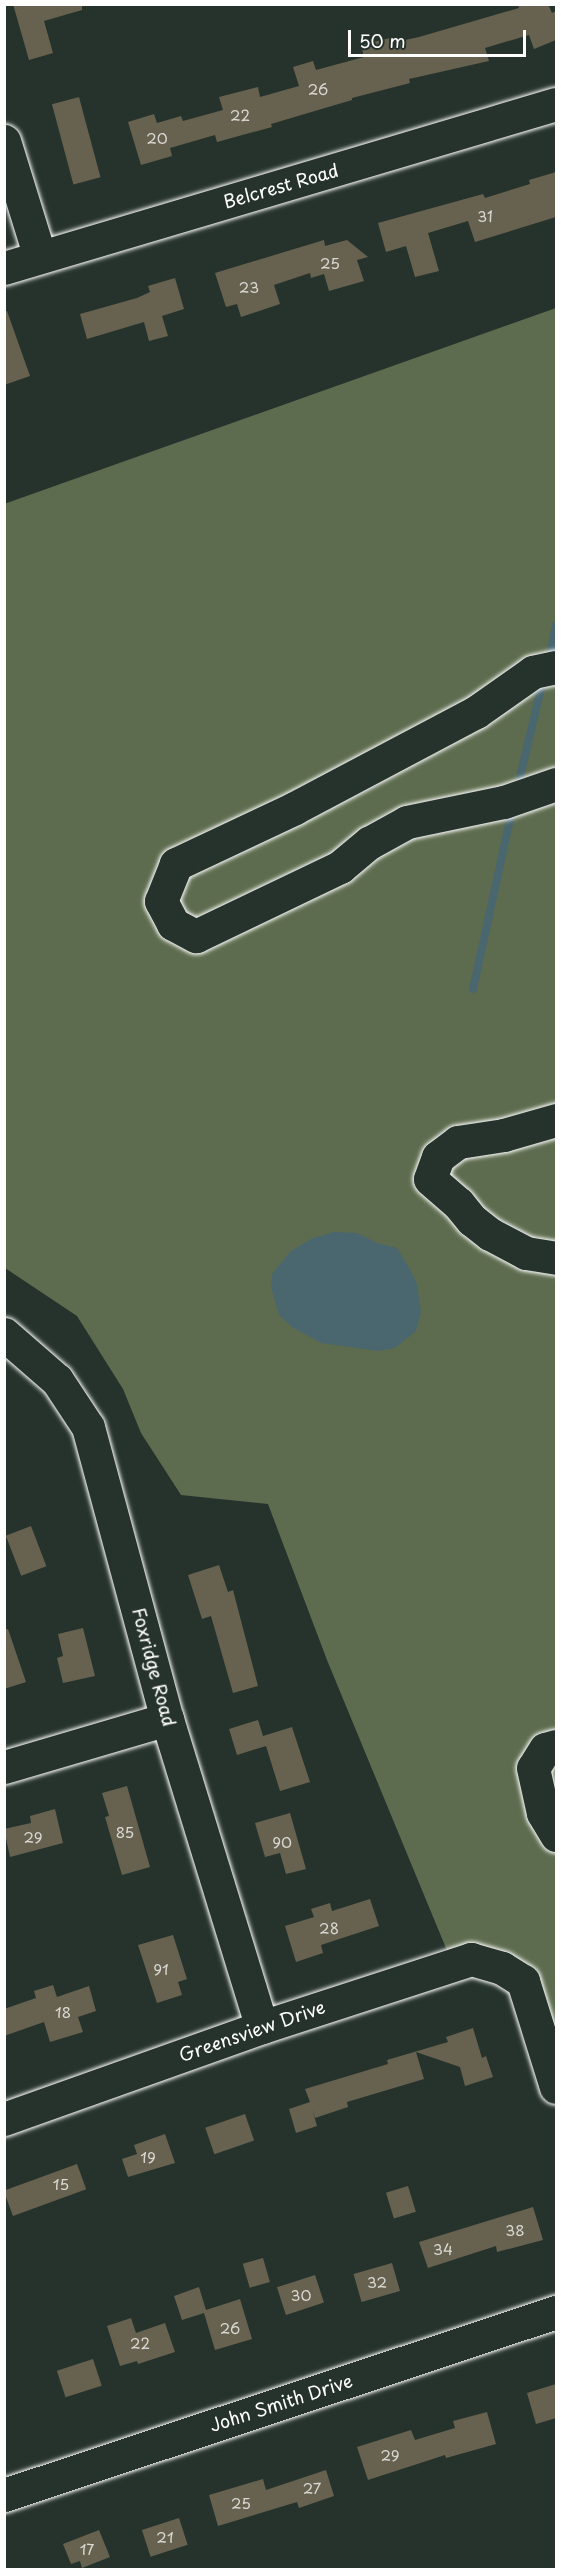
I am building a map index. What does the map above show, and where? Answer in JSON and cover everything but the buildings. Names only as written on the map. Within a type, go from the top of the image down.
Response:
[{"type":"street","name":"Belcrest Road","points":[[4,268],[556,104]]},
{"type":"street","points":[[4,141],[40,257]]},
{"type":"street","points":[[556,667],[533,672],[476,712],[295,808],[176,864],[161,901],[173,924],[196,936],[340,867],[369,843],[407,822],[504,802],[556,784]]},
{"type":"street","points":[[556,1120],[525,1130],[458,1142],[438,1158],[430,1179],[458,1203],[472,1220],[490,1234],[526,1253],[556,1258]]},
{"type":"street","name":"Foxridge Road","points":[[4,1334],[57,1380],[88,1427],[167,1719],[262,2027]]},
{"type":"street","points":[[4,1767],[167,1719]]},
{"type":"street","points":[[556,1746],[545,1749],[533,1768],[543,1813],[556,1835]]},
{"type":"street","name":"Greensview Drive","points":[[4,2119],[262,2027],[471,1959],[502,1968],[523,1981],[556,2087]]},
{"type":"street","name":"John Smith Drive","points":[[4,2495],[556,2312]]},
{"type":"green space","points":[[556,308],[556,2033],[544,1992],[534,1974],[448,1953],[327,1660],[268,1504],[181,1495],[141,1433],[123,1389],[77,1316],[5,1268],[4,504]]},
{"type":"water","points":[[334,1232],[357,1233],[377,1243],[397,1248],[412,1273],[417,1284],[421,1312],[416,1331],[395,1348],[378,1351],[321,1343],[292,1327],[279,1315],[271,1287],[272,1274],[291,1251],[313,1238]]},
{"type":"waterway","points":[[551,649],[556,626]]},
{"type":"waterway","points":[[520,777],[541,689]]},
{"type":"waterway","points":[[473,989],[510,819]]}]
